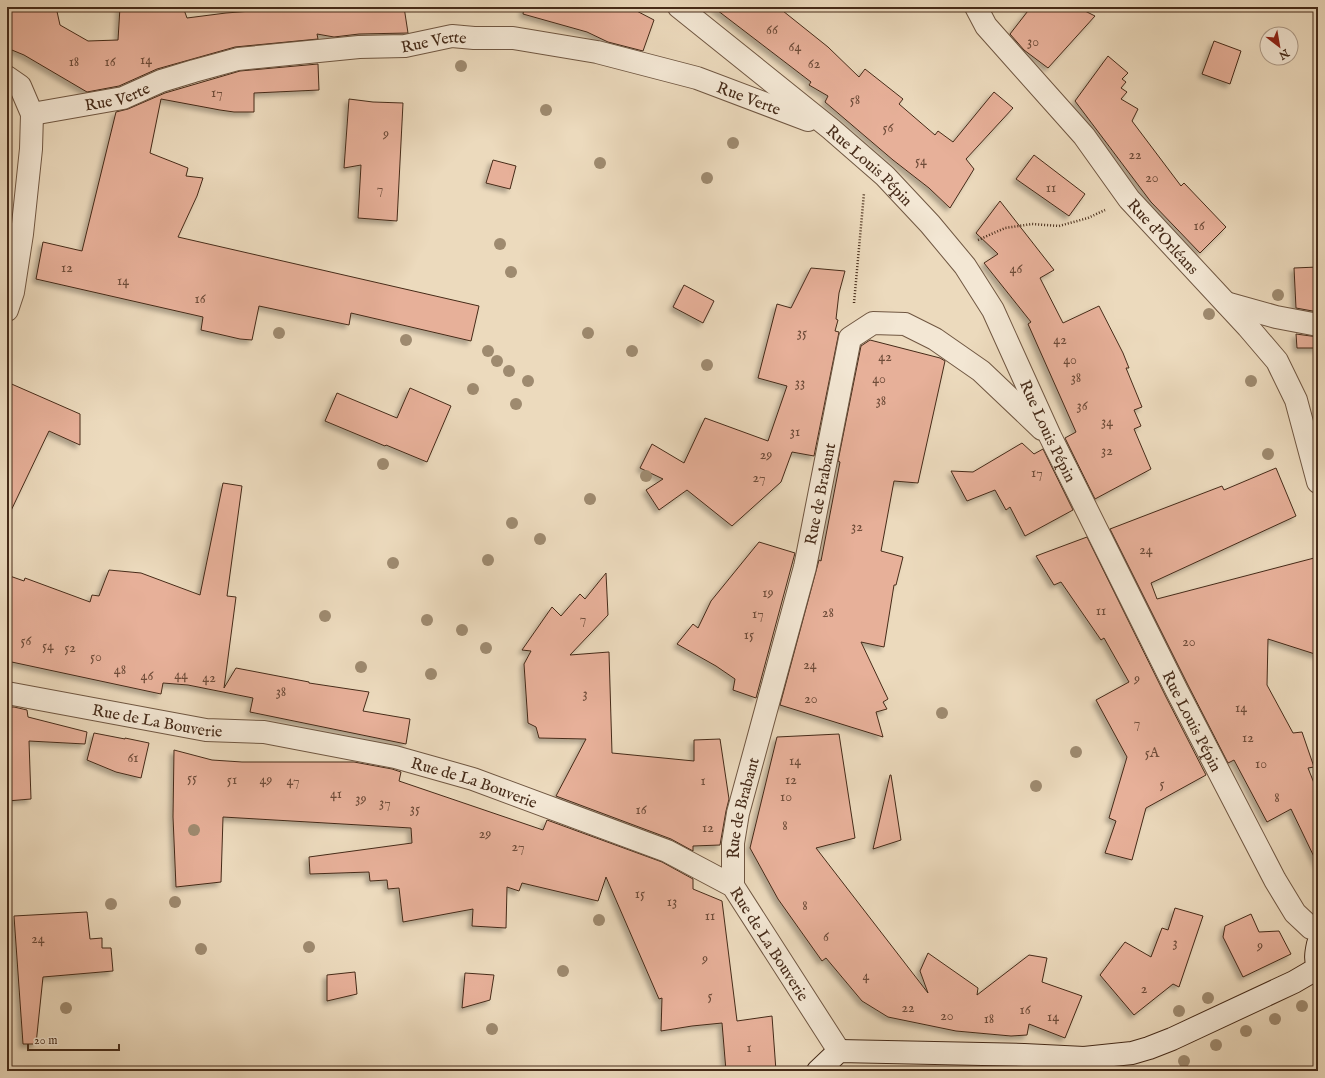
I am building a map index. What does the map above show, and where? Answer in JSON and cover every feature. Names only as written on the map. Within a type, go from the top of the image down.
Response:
[{"type":"street","name":"Rue Louis Pépin","points":[[679,7],[831,129],[867,160],[930,224],[965,266],[992,310],[1050,436],[1173,684],[1275,880],[1295,912],[1311,928],[1318,931]]},
{"type":"street","name":"Rue d'Orléans","points":[[976,7],[986,26],[1084,136],[1129,199],[1277,361],[1296,400],[1318,482]]},
{"type":"street","name":"Rue Verte","points":[[32,114],[123,98],[168,79],[238,59],[359,47],[405,46],[452,36],[474,38],[513,38],[598,52],[697,78],[831,129]]},
{"type":"street","points":[[7,77],[20,86],[32,114],[32,149],[22,234],[13,292],[7,310]]},
{"type":"street","points":[[1225,303],[1276,317],[1318,325]]},
{"type":"street","name":"Rue de Brabant","points":[[733,886],[733,842],[738,812],[805,566],[850,338],[873,323],[905,324],[935,339],[981,371],[1050,436]]},
{"type":"street","name":"Rue de La Bouverie","points":[[7,693],[206,730],[264,732],[395,757],[473,779],[667,851],[733,886],[839,1052]]},
{"type":"street","points":[[818,1071],[839,1052],[940,1053],[1089,1058],[1143,1050],[1189,1031],[1294,982],[1318,969],[1316,956],[1318,944]]},
{"type":"path","points":[[856,281],[867,160]]},
{"type":"path","points":[[951,249],[975,242],[1005,228],[1032,224],[1059,226],[1088,218],[1129,199]]},
{"type":"building","points":[[7,7],[56,7],[60,25],[88,41],[118,40],[120,7],[183,7],[187,18],[264,10],[264,7],[404,7],[408,33],[359,34],[334,37],[317,34],[318,39],[235,47],[157,69],[119,86],[87,92],[24,55],[7,48]]},
{"type":"building","points":[[524,7],[629,7],[654,20],[643,51],[608,42],[587,32],[523,14]]},
{"type":"building","points":[[713,7],[778,7],[828,47],[859,77],[865,69],[903,99],[899,104],[935,135],[938,131],[953,142],[994,92],[1013,108],[966,159],[974,169],[950,208],[929,188],[893,160],[825,102],[828,96],[809,85],[811,82]]},
{"type":"building","points":[[1031,7],[1077,7],[1095,16],[1048,68],[1024,50],[1010,34]]},
{"type":"building","points":[[1214,41],[1241,51],[1230,84],[1202,74]]},
{"type":"building","points":[[1108,56],[1128,73],[1122,79],[1126,82],[1121,88],[1127,92],[1121,99],[1138,109],[1132,121],[1181,186],[1184,183],[1226,227],[1200,253],[1151,202],[1075,101]]},
{"type":"building","points":[[318,64],[319,90],[254,93],[254,112],[234,112],[161,99],[150,153],[188,168],[186,176],[203,178],[197,196],[178,237],[479,306],[471,341],[351,313],[349,325],[259,306],[252,340],[240,339],[201,330],[203,317],[36,279],[43,242],[82,251],[116,112],[128,109],[165,93],[240,71]]},
{"type":"building","points":[[349,99],[373,102],[403,103],[397,221],[358,218],[361,165],[344,168]]},
{"type":"building","points":[[1034,155],[1085,194],[1069,216],[1016,179]]},
{"type":"building","points":[[493,160],[516,166],[510,189],[486,183]]},
{"type":"building","points":[[1000,201],[1054,270],[1040,278],[1063,323],[1099,306],[1123,353],[1129,368],[1126,368],[1142,407],[1134,410],[1141,426],[1134,429],[1151,469],[1095,499],[1065,438],[1076,432],[1028,324],[1031,322],[984,263],[998,254],[976,233]]},
{"type":"building","points":[[1318,267],[1318,312],[1296,308],[1294,268]]},
{"type":"building","points":[[811,268],[845,271],[839,293],[836,319],[838,320],[835,331],[839,332],[814,456],[792,452],[781,482],[732,526],[687,490],[659,510],[646,490],[663,479],[640,468],[652,444],[684,463],[705,418],[768,441],[787,386],[758,378],[777,304],[791,308]]},
{"type":"building","points":[[684,285],[714,301],[703,323],[673,307]]},
{"type":"building","points":[[1296,334],[1318,337],[1318,348],[1297,348]]},
{"type":"building","points":[[870,340],[940,358],[945,361],[918,483],[894,481],[881,551],[903,557],[896,585],[894,585],[884,647],[861,642],[888,699],[883,702],[887,709],[876,712],[883,737],[780,705],[819,560],[821,561],[840,462],[838,461],[861,346]]},
{"type":"building","points":[[7,382],[80,414],[80,445],[49,431],[7,519]]},
{"type":"building","points":[[410,388],[451,406],[427,462],[325,421],[337,393],[397,418]]},
{"type":"building","points":[[1022,443],[1034,454],[1043,449],[1073,510],[1025,536],[1010,507],[1006,510],[995,490],[967,501],[951,471],[973,472]]},
{"type":"building","points":[[1276,468],[1296,516],[1151,583],[1157,599],[1318,557],[1318,655],[1268,639],[1267,685],[1293,733],[1302,732],[1314,767],[1308,768],[1318,793],[1318,865],[1291,809],[1267,822],[1234,760],[1228,763],[1110,529],[1222,486],[1224,490]]},
{"type":"building","points":[[223,483],[242,486],[227,596],[236,597],[224,688],[236,668],[309,683],[369,692],[363,711],[410,719],[406,744],[250,712],[253,698],[188,685],[163,683],[161,694],[7,661],[7,575],[24,581],[25,578],[90,602],[92,595],[99,596],[109,570],[141,573],[200,595]]},
{"type":"building","points":[[1087,537],[1206,775],[1146,808],[1132,860],[1105,853],[1116,821],[1109,818],[1127,757],[1096,700],[1129,682],[1104,638],[1101,640],[1061,582],[1054,585],[1036,556]]},
{"type":"building","points":[[759,542],[795,553],[756,698],[733,690],[735,679],[716,666],[677,644],[693,624],[698,628],[711,601]]},
{"type":"building","points":[[606,573],[608,615],[570,655],[609,652],[612,753],[694,761],[694,740],[720,739],[729,799],[720,845],[693,846],[693,851],[671,839],[556,796],[586,739],[539,738],[536,727],[528,723],[524,664],[531,651],[522,650],[552,607],[561,616],[580,594],[585,599]]},
{"type":"building","points":[[7,707],[27,710],[28,717],[87,732],[85,744],[29,741],[31,799],[7,801]]},
{"type":"building","points":[[94,733],[149,743],[141,778],[116,772],[87,760]]},
{"type":"building","points":[[839,734],[855,838],[816,848],[928,993],[920,971],[928,953],[978,988],[977,995],[1029,955],[1047,958],[1042,982],[1082,996],[1065,1038],[1029,1024],[1027,1035],[1011,1036],[956,1031],[888,1017],[862,1001],[826,958],[822,961],[778,899],[750,848],[777,737]]},
{"type":"building","points":[[174,750],[212,760],[242,762],[354,762],[392,769],[401,772],[399,781],[543,830],[547,820],[662,862],[693,879],[693,889],[722,901],[737,1021],[772,1016],[776,1071],[726,1071],[722,1023],[661,1031],[662,998],[659,999],[606,877],[598,901],[522,883],[519,891],[507,887],[506,928],[472,926],[473,909],[403,922],[399,888],[388,889],[387,880],[370,881],[369,872],[310,874],[309,857],[412,843],[411,828],[223,817],[221,882],[176,887],[173,817]]},
{"type":"building","points":[[890,775],[901,840],[873,849]]},
{"type":"building","points":[[1175,908],[1203,916],[1179,987],[1173,984],[1134,1015],[1100,975],[1125,942],[1151,957],[1162,928],[1168,930]]},
{"type":"building","points":[[87,912],[90,939],[102,938],[102,948],[111,948],[113,971],[43,977],[36,1044],[23,1044],[14,916]]},
{"type":"building","points":[[1251,914],[1259,932],[1279,931],[1291,954],[1243,977],[1223,937],[1225,926]]},
{"type":"building","points":[[355,972],[357,994],[327,1001],[327,975]]},
{"type":"building","points":[[465,973],[494,975],[490,1000],[462,1008]]}]
